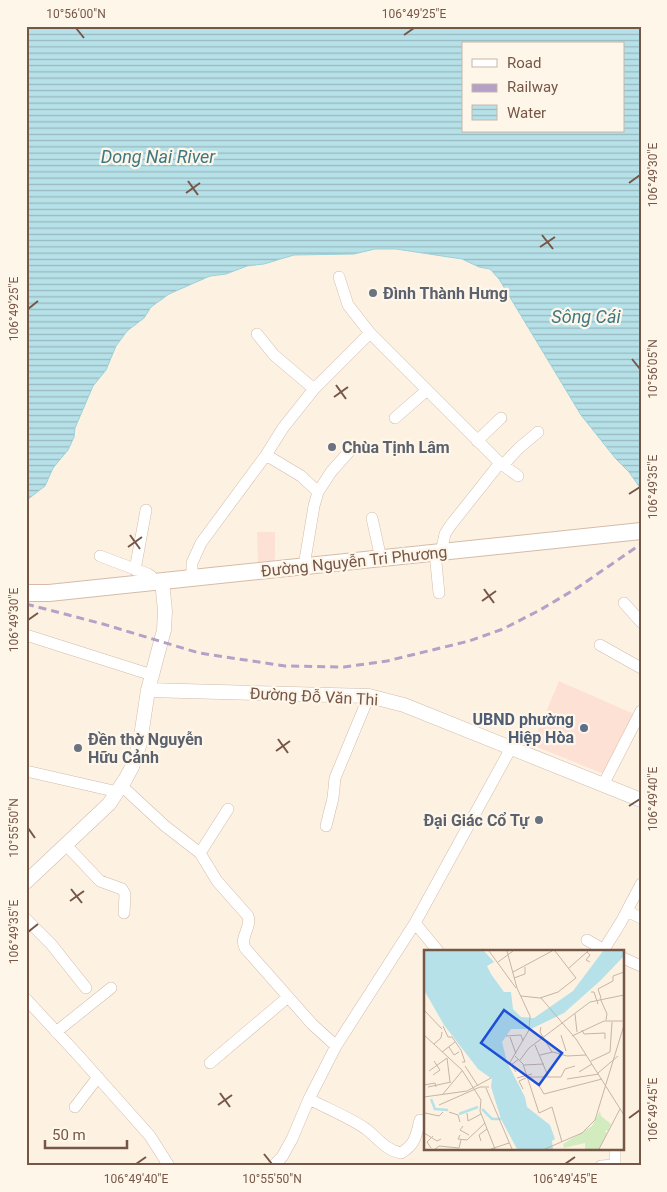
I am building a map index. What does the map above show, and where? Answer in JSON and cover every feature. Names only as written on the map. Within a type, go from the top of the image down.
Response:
[{"type":"main road","name":"Đường Nguyễn Tri Phương","points":[[26,593],[49,593],[641,531]]},
{"type":"main road","name":"Đường Nguyễn Tri Phương","points":[[26,587],[66,591]]},
{"type":"street","points":[[339,276],[348,305],[370,333],[478,441],[502,464],[518,476]]},
{"type":"street","points":[[192,578],[192,563],[201,543],[266,456],[283,428],[314,389],[370,333]]},
{"type":"street","points":[[258,334],[274,355],[314,389]]},
{"type":"street","points":[[395,418],[427,390]]},
{"type":"street","points":[[478,441],[501,418]]},
{"type":"street","points":[[440,593],[438,553],[445,534],[502,464],[538,432]]},
{"type":"street","points":[[304,566],[318,492],[331,472],[354,446]]},
{"type":"street","points":[[266,456],[301,476],[318,492]]},
{"type":"street","points":[[135,570],[146,510]]},
{"type":"street","points":[[372,518],[381,559]]},
{"type":"street","points":[[26,882],[121,791],[137,755],[143,731],[148,690],[164,630],[165,611],[159,581],[100,556]]},
{"type":"street","points":[[624,603],[641,622]]},
{"type":"street","points":[[26,635],[152,675]]},
{"type":"street","points":[[600,645],[641,668]]},
{"type":"street","name":"Đường Đỗ Văn Thi","points":[[148,690],[369,696],[404,704],[641,800]]},
{"type":"street","points":[[326,826],[334,798],[336,778],[369,696]]},
{"type":"street","points":[[603,785],[641,711]]},
{"type":"street","points":[[273,1166],[282,1157],[292,1139],[309,1099],[336,1046],[415,923],[511,748]]},
{"type":"street","points":[[26,770],[121,791],[200,853],[217,881],[248,916],[250,921],[242,941],[243,945],[312,1024],[336,1046]]},
{"type":"street","points":[[200,853],[228,809]]},
{"type":"street","points":[[66,845],[100,880],[124,891],[124,913]]},
{"type":"street","points":[[587,940],[604,950],[641,884]]},
{"type":"street","points":[[627,911],[641,918]]},
{"type":"street","points":[[26,920],[51,944],[86,988]]},
{"type":"street","points":[[415,923],[437,950]]},
{"type":"street","points":[[624,958],[641,966]]},
{"type":"street","points":[[56,1032],[111,988]]},
{"type":"street","points":[[210,1063],[288,997]]},
{"type":"street","points":[[26,1000],[150,1136],[169,1166]]},
{"type":"street","points":[[75,1107],[98,1077]]},
{"type":"street","points":[[309,1099],[367,1129],[384,1146],[395,1152],[401,1153],[408,1149],[415,1140],[420,1120]]},
{"type":"street","points":[[601,1166],[616,1166],[615,1150]]},
{"type":"shaded area","points":[[257,532],[275,532],[275,565],[258,567]]},
{"type":"shaded area","name":"UBND phường Hiệp Hòa","points":[[559,681],[634,714],[604,774],[532,745]]},
{"type":"water","name":"Dong Nai River","points":[[26,26],[641,26],[641,489],[581,415],[499,279],[490,269],[479,267],[462,259],[396,249],[375,249],[354,254],[294,255],[264,264],[247,266],[226,274],[210,276],[169,294],[151,307],[144,318],[127,331],[116,346],[106,370],[93,386],[68,450],[53,468],[45,486],[27,500],[26,503]]},
{"type":"railway","points":[[26,604],[103,624],[199,653],[285,666],[344,667],[387,661],[469,641],[503,629],[577,588],[641,544]]},
{"type":"place","name":"Đình Thành Hưng","points":[[373,293]]},
{"type":"place","name":"Chùa Tịnh Lâm","points":[[332,447]]},
{"type":"place","name":"UBND phường Hiệp Hòa","points":[[584,728]]},
{"type":"place","name":"Đền thờ Nguyễn Hữu Cảnh","points":[[78,748]]},
{"type":"place","name":"Đại Giác Cổ Tự","points":[[539,820]]},
{"type":"water label","name":"Sông Cái","points":[[586,317]]}]
